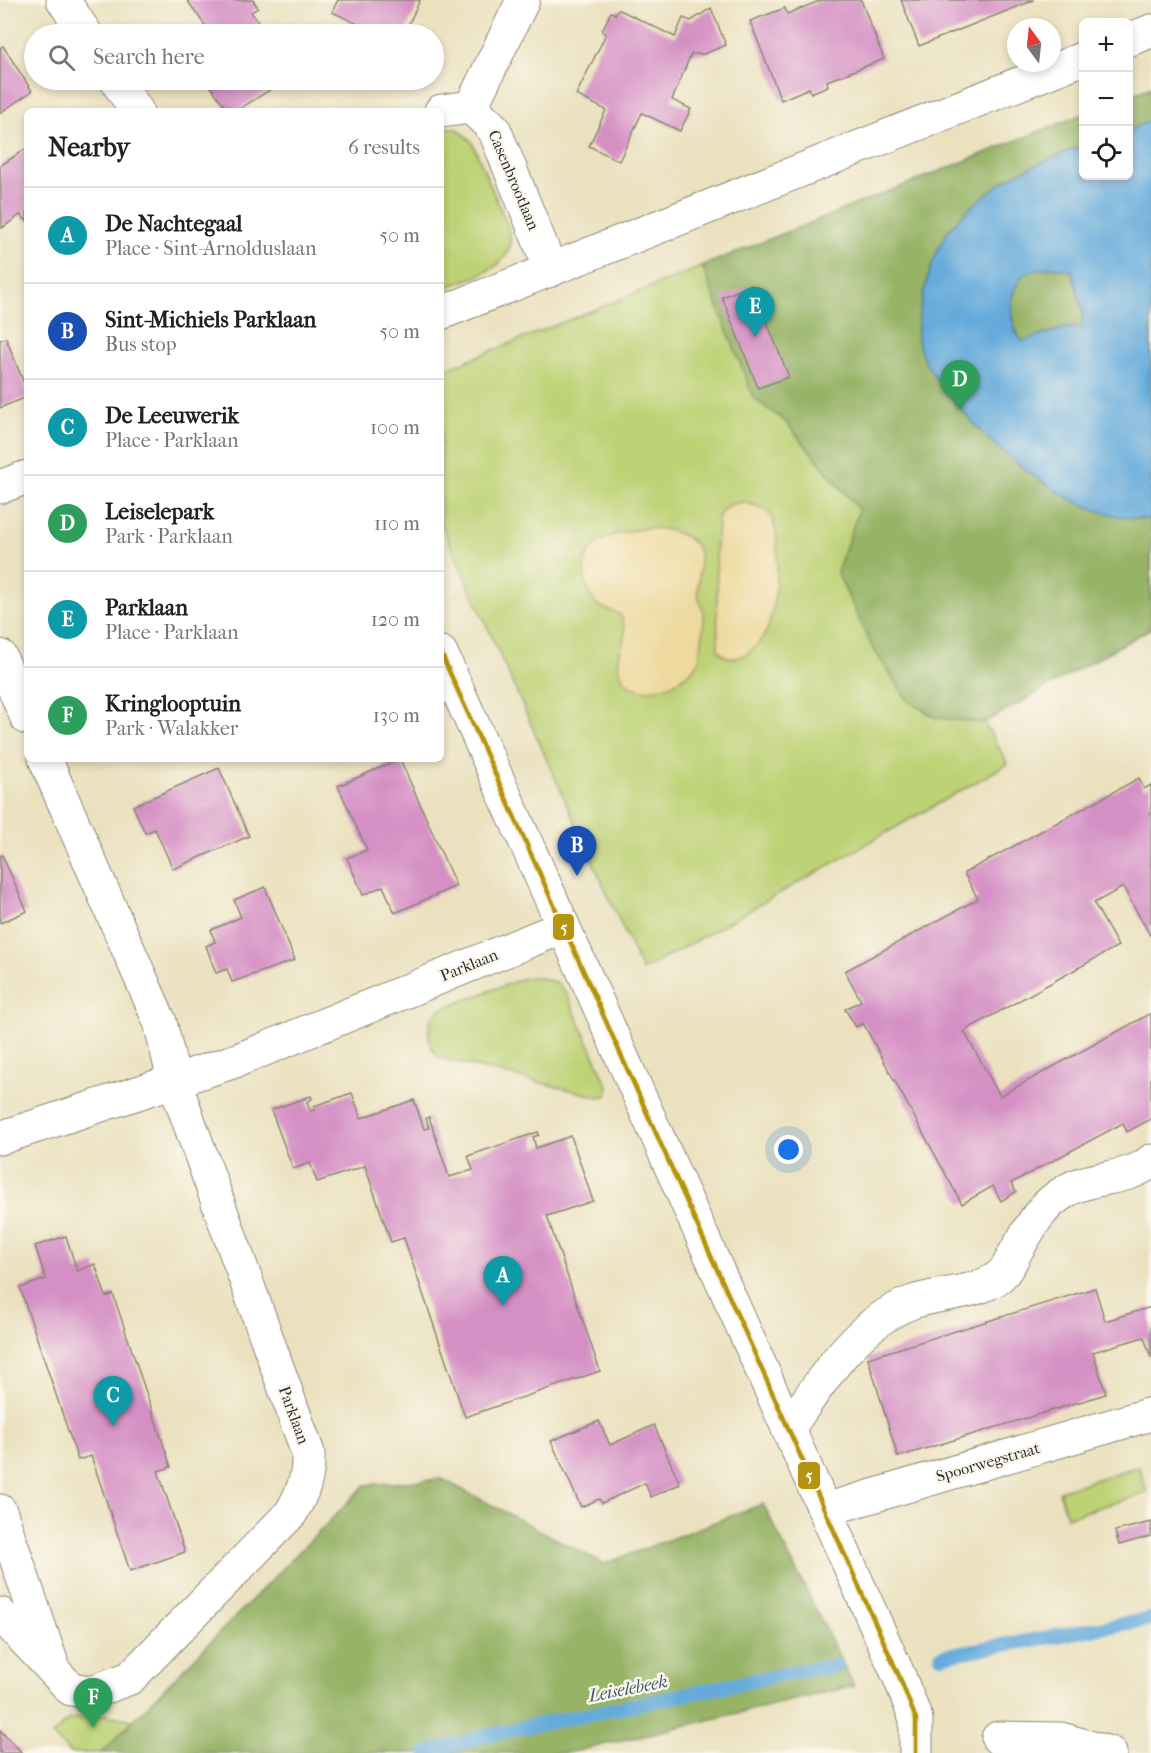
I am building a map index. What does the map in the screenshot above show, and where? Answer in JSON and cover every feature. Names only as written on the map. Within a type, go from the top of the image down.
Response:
[{"type":"street","points":[[63,0],[79,24]]},
{"type":"street","name":"Casenbrootlaan","points":[[523,0],[456,109],[494,129],[551,270]]},
{"type":"street","points":[[1133,38],[1151,31]]},
{"type":"street","points":[[444,313],[1079,60]]},
{"type":"street","points":[[123,90],[135,108]]},
{"type":"street","points":[[0,488],[24,478]]},
{"type":"street","points":[[0,656],[24,711]]},
{"type":"street","points":[[444,660],[825,1510],[916,1719],[916,1753]]},
{"type":"street","name":"Parklaan","points":[[0,1614],[71,1689],[92,1692],[130,1678],[291,1513],[303,1493],[309,1473],[308,1453],[174,1080],[160,1022],[46,762]]},
{"type":"street","name":"Parklaan","points":[[0,1138],[238,1060],[563,927]]},
{"type":"street","points":[[788,1429],[817,1387],[868,1327],[907,1304],[941,1293],[986,1286],[1003,1273],[1044,1206],[1068,1189],[1097,1178],[1145,1166],[1151,1161]]},
{"type":"street","name":"Spoorwegstraat","points":[[825,1510],[1151,1414]]},
{"type":"street","points":[[0,1511],[54,1671]]},
{"type":"street","points":[[999,1738],[1061,1739],[1110,1753]]},
{"type":"green space","points":[[1151,87],[1151,628],[984,722],[1008,764],[642,971],[444,531],[444,370],[1079,116],[1079,180],[1133,180],[1133,94]]},
{"type":"green space","points":[[1151,87],[1151,120],[1133,128],[1133,126],[1133,94]]},
{"type":"green space","points":[[1079,116],[1079,147],[1001,183],[969,209],[947,233],[928,278],[920,309],[918,338],[925,361],[934,376],[959,407],[1009,457],[1058,492],[1093,509],[1112,515],[1151,519],[1151,628],[984,723],[936,718],[908,701],[872,647],[837,572],[859,510],[785,421],[754,399],[702,266]]},
{"type":"green space","points":[[444,127],[459,130],[472,142],[509,229],[510,243],[507,254],[490,270],[444,288]]},
{"type":"green space","points":[[1053,267],[1072,271],[1083,311],[1082,329],[1066,328],[1022,341],[1012,316],[1015,287],[1026,273]]},
{"type":"green space","points":[[537,977],[555,982],[566,993],[609,1088],[606,1096],[599,1097],[440,1058],[435,1053],[430,1041],[429,1027],[439,1010],[524,978]]},
{"type":"green space","points":[[1139,1466],[1147,1493],[1067,1517],[1059,1491]]},
{"type":"green space","points":[[442,1479],[604,1564],[763,1504],[854,1686],[568,1753],[101,1753],[365,1485]]},
{"type":"green space","points":[[106,1715],[133,1720],[101,1753],[70,1753],[52,1735],[70,1719]]},
{"type":"sand","points":[[744,502],[767,511],[773,523],[777,553],[776,588],[771,619],[762,638],[746,654],[732,658],[723,655],[718,650],[716,544],[719,515],[728,505]]},
{"type":"sand","points":[[648,528],[678,533],[694,543],[700,560],[698,596],[704,615],[697,664],[680,680],[656,689],[644,690],[633,687],[624,680],[618,664],[625,633],[621,615],[596,604],[590,596],[584,568],[592,548],[601,541],[623,532]]},
{"type":"water","points":[[1151,120],[1151,519],[1112,515],[1093,509],[1041,481],[1009,457],[958,407],[934,376],[920,349],[918,324],[920,309],[933,263],[947,233],[986,194],[1030,167],[1079,147],[1079,180],[1133,180],[1133,128]],"holes":[[[1053,267],[1072,271],[1083,311],[1082,328],[1066,328],[1022,341],[1014,325],[1012,297],[1019,280],[1025,274]]]},
{"type":"building","points":[[187,0],[253,0],[258,8],[251,12],[260,24],[204,24]]},
{"type":"building","points":[[338,0],[420,0],[409,24],[358,24],[332,12]]},
{"type":"building","points":[[822,0],[861,0],[884,59],[827,81],[828,86],[811,93],[809,88],[781,100],[750,21],[785,8],[787,14]]},
{"type":"building","points":[[901,0],[1034,0],[919,46]]},
{"type":"building","points":[[711,8],[726,45],[704,54],[691,54],[672,100],[691,109],[680,131],[642,113],[619,161],[589,146],[606,110],[576,95],[606,34],[602,31],[611,12],[615,14],[618,9],[675,37],[683,18],[691,21]]},
{"type":"building","points":[[3,46],[24,79],[24,90],[32,91],[0,113],[0,48]]},
{"type":"building","points":[[213,90],[270,90],[241,108],[226,108]]},
{"type":"building","points":[[24,150],[24,218],[20,215],[2,228],[0,166]]},
{"type":"building","points":[[752,285],[789,377],[758,388],[722,297]]},
{"type":"building","points":[[6,338],[24,383],[24,398],[0,408],[0,340]]},
{"type":"building","points":[[393,762],[401,762],[456,886],[395,913],[383,886],[363,895],[347,858],[367,850],[338,786]]},
{"type":"building","points":[[219,768],[249,836],[173,869],[155,829],[145,833],[133,806]]},
{"type":"building","points":[[1139,778],[1144,789],[1151,785],[1151,937],[1123,887],[1094,903],[1118,946],[964,1031],[1000,1096],[1151,1013],[1151,1119],[1127,1132],[1123,1123],[1011,1183],[1016,1192],[1001,1201],[993,1186],[962,1204],[863,1023],[856,1027],[845,1009],[861,1001],[845,971],[978,899],[964,873]]},
{"type":"building","points":[[2,855],[27,911],[0,923],[0,856]]},
{"type":"building","points":[[265,887],[295,960],[232,982],[227,969],[216,973],[206,946],[215,942],[211,930],[241,917],[234,900]]},
{"type":"building","points":[[352,1093],[361,1118],[414,1100],[424,1129],[429,1128],[426,1118],[429,1117],[449,1177],[473,1170],[468,1156],[538,1132],[539,1135],[533,1137],[536,1148],[571,1136],[593,1201],[547,1216],[600,1371],[465,1417],[404,1238],[391,1242],[365,1166],[317,1182],[310,1163],[293,1169],[271,1110],[311,1096],[312,1099],[307,1102],[310,1111],[315,1110],[314,1106]]},
{"type":"building","points":[[66,1236],[77,1271],[95,1264],[106,1297],[113,1294],[171,1467],[158,1471],[185,1552],[130,1571],[91,1456],[78,1460],[20,1288],[46,1279],[35,1246]]},
{"type":"building","points":[[1095,1288],[1105,1321],[1151,1307],[1151,1358],[1144,1337],[1093,1352],[1106,1394],[898,1457],[868,1358]]},
{"type":"building","points":[[599,1421],[610,1445],[654,1425],[680,1484],[651,1497],[645,1483],[602,1503],[599,1499],[581,1507],[551,1441]]},
{"type":"building","points":[[1151,1522],[1151,1536],[1119,1545],[1115,1531]]},
{"type":"building","points":[[0,1730],[22,1753],[0,1753]]},
{"type":"waterway","name":"Leiselebeek","points":[[941,1656],[1151,1619]]},
{"type":"waterway","name":"Leiselebeek","points":[[427,1753],[487,1735],[809,1669],[837,1666]]},
{"type":"transit line","name":"5","points":[[444,660],[899,1676],[916,1719],[916,1753]]},
{"type":"place","name":"Parklaan","points":[[755,337]]},
{"type":"place","name":"Leiselepark","points":[[960,410]]},
{"type":"place","name":"Sint-Michiels Parklaan","points":[[577,876]]},
{"type":"place","name":"De Nachtegaal","points":[[503,1306]]},
{"type":"place","name":"De Leeuwerik","points":[[113,1426]]},
{"type":"place","name":"Kringlooptuin","points":[[93,1728]]}]
